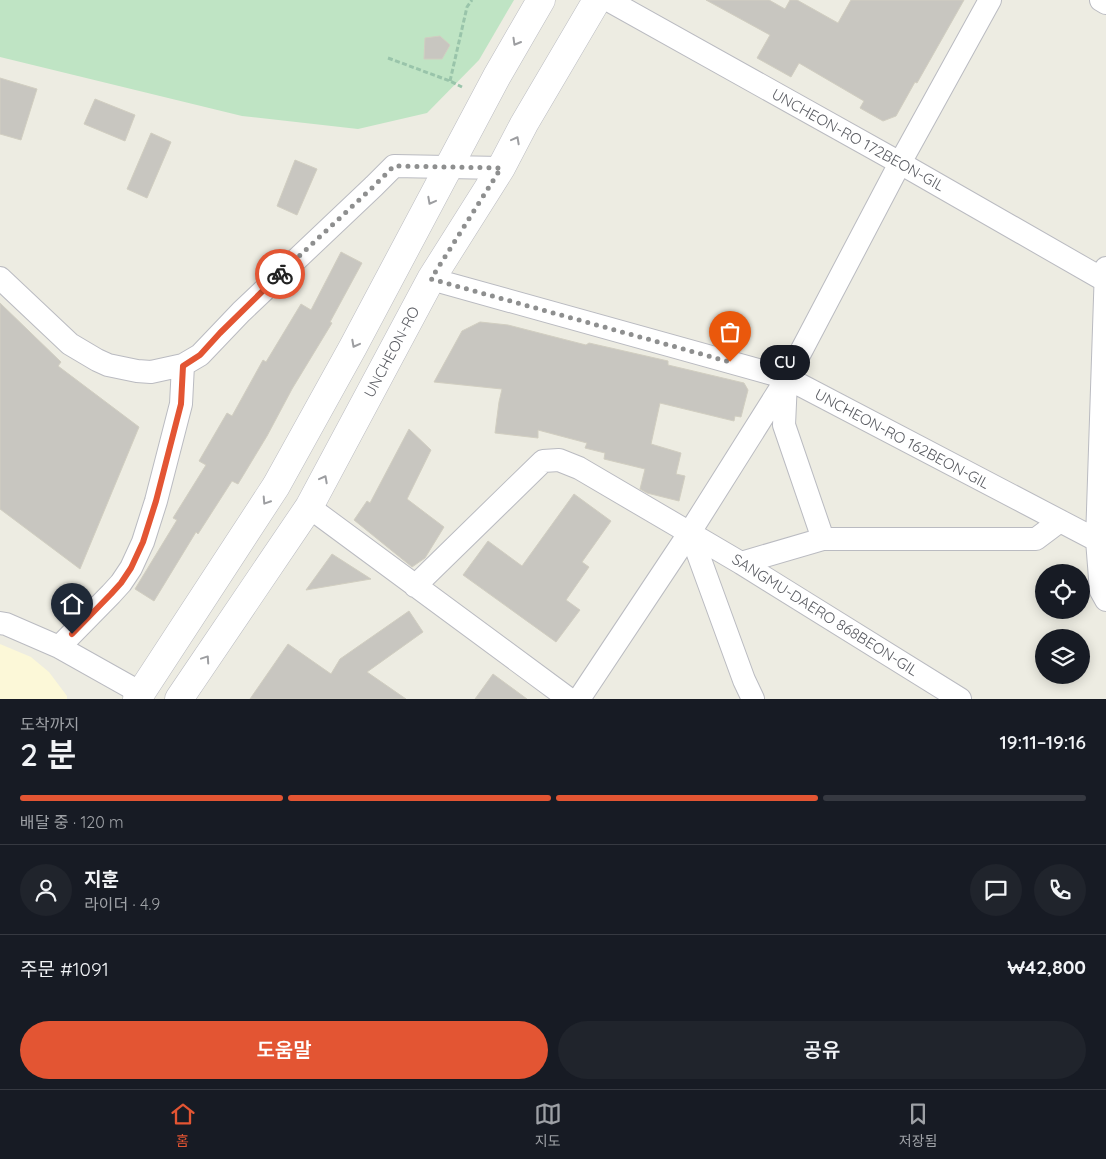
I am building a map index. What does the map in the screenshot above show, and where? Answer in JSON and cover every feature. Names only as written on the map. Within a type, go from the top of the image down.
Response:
[{"type":"street","points":[[0,623],[59,647],[139,696],[276,486],[358,338],[497,76],[541,0]]},
{"type":"street","name":"UNCHEON-RO","points":[[179,699],[309,507],[431,279],[501,168],[524,124],[597,0]]},
{"type":"street","name":"UNCHEON-RO 172BEON-GIL","points":[[608,0],[900,163],[1106,275]]},
{"type":"street","points":[[579,699],[690,532],[787,378],[900,163],[990,0]]},
{"type":"street","points":[[1101,0],[1106,3]]},
{"type":"street","points":[[0,278],[70,344],[97,360],[108,365],[151,372],[183,366],[200,355],[234,319],[394,166],[501,168]]},
{"type":"street","points":[[1106,275],[1101,591],[1106,600]]},
{"type":"street","name":"UNCHEON-RO 162BEON-GIL","points":[[431,279],[787,378],[1102,543]]},
{"type":"street","points":[[59,647],[121,583],[131,568],[143,542],[156,501],[181,404],[183,366]]},
{"type":"street","points":[[787,378],[784,425],[823,539]]},
{"type":"street","name":"SANGMU-DAERO 868BEON-GIL","points":[[415,586],[542,461],[559,460],[579,468],[690,532],[960,699]]},
{"type":"street","points":[[309,507],[569,699]]},
{"type":"street","points":[[741,563],[823,539],[1036,539],[1060,521]]},
{"type":"street","points":[[690,532],[744,680],[754,699]]},
{"type":"path","points":[[450,81],[467,7],[472,0]]},
{"type":"path","points":[[388,58],[450,81],[484,101]]},
{"type":"shaded area","points":[[0,644],[31,657],[49,672],[67,696],[67,699],[0,699]]},
{"type":"green space","points":[[0,0],[514,0],[479,60],[427,113],[358,129],[242,116],[0,57]]},
{"type":"building","points":[[706,0],[769,0],[785,9],[790,0],[797,0],[838,23],[851,0],[964,0],[896,116],[883,121],[860,108],[864,101],[799,63],[791,77],[757,58],[770,35]]},
{"type":"building","points":[[440,36],[450,45],[442,59],[424,59],[425,38]]},
{"type":"building","points":[[0,78],[37,89],[21,140],[0,134]]},
{"type":"building","points":[[95,99],[135,115],[125,141],[84,124]]},
{"type":"building","points":[[151,133],[171,142],[147,198],[127,189]]},
{"type":"building","points":[[295,160],[317,169],[297,215],[277,206]]},
{"type":"building","points":[[341,252],[362,263],[330,322],[332,323],[238,484],[232,481],[198,534],[196,532],[154,601],[135,589],[177,520],[173,518],[206,465],[199,461],[227,413],[232,416],[263,360],[266,362],[301,304],[311,310]]},
{"type":"building","points":[[0,303],[61,362],[58,366],[139,427],[80,569],[0,509]]},
{"type":"building","points":[[480,322],[508,325],[586,345],[589,343],[668,361],[668,365],[744,383],[748,390],[741,417],[735,416],[734,421],[660,403],[651,444],[681,453],[676,474],[685,476],[679,501],[647,493],[640,489],[645,469],[604,459],[605,453],[585,448],[587,443],[538,430],[538,438],[495,433],[502,389],[434,382],[462,331]]},
{"type":"building","points":[[409,429],[431,450],[407,499],[444,527],[425,558],[412,567],[354,520],[367,501],[370,503]]},
{"type":"building","points":[[574,494],[611,521],[582,562],[589,567],[566,600],[580,610],[556,642],[463,575],[488,541],[522,566]]},
{"type":"building","points":[[332,554],[371,579],[306,590]]},
{"type":"building","points":[[409,611],[423,632],[367,672],[406,699],[250,699],[288,644],[331,674],[340,659]]},
{"type":"building","points":[[493,674],[527,699],[475,699]]},
{"type":"way so far","points":[[280,274],[394,166],[501,168],[431,279],[730,362]]},
{"type":"place","name":"CU","points":[[730,362]]},
{"type":"route","points":[[72,634],[121,583],[131,568],[143,542],[156,501],[181,404],[183,366],[200,355],[280,274]]}]
